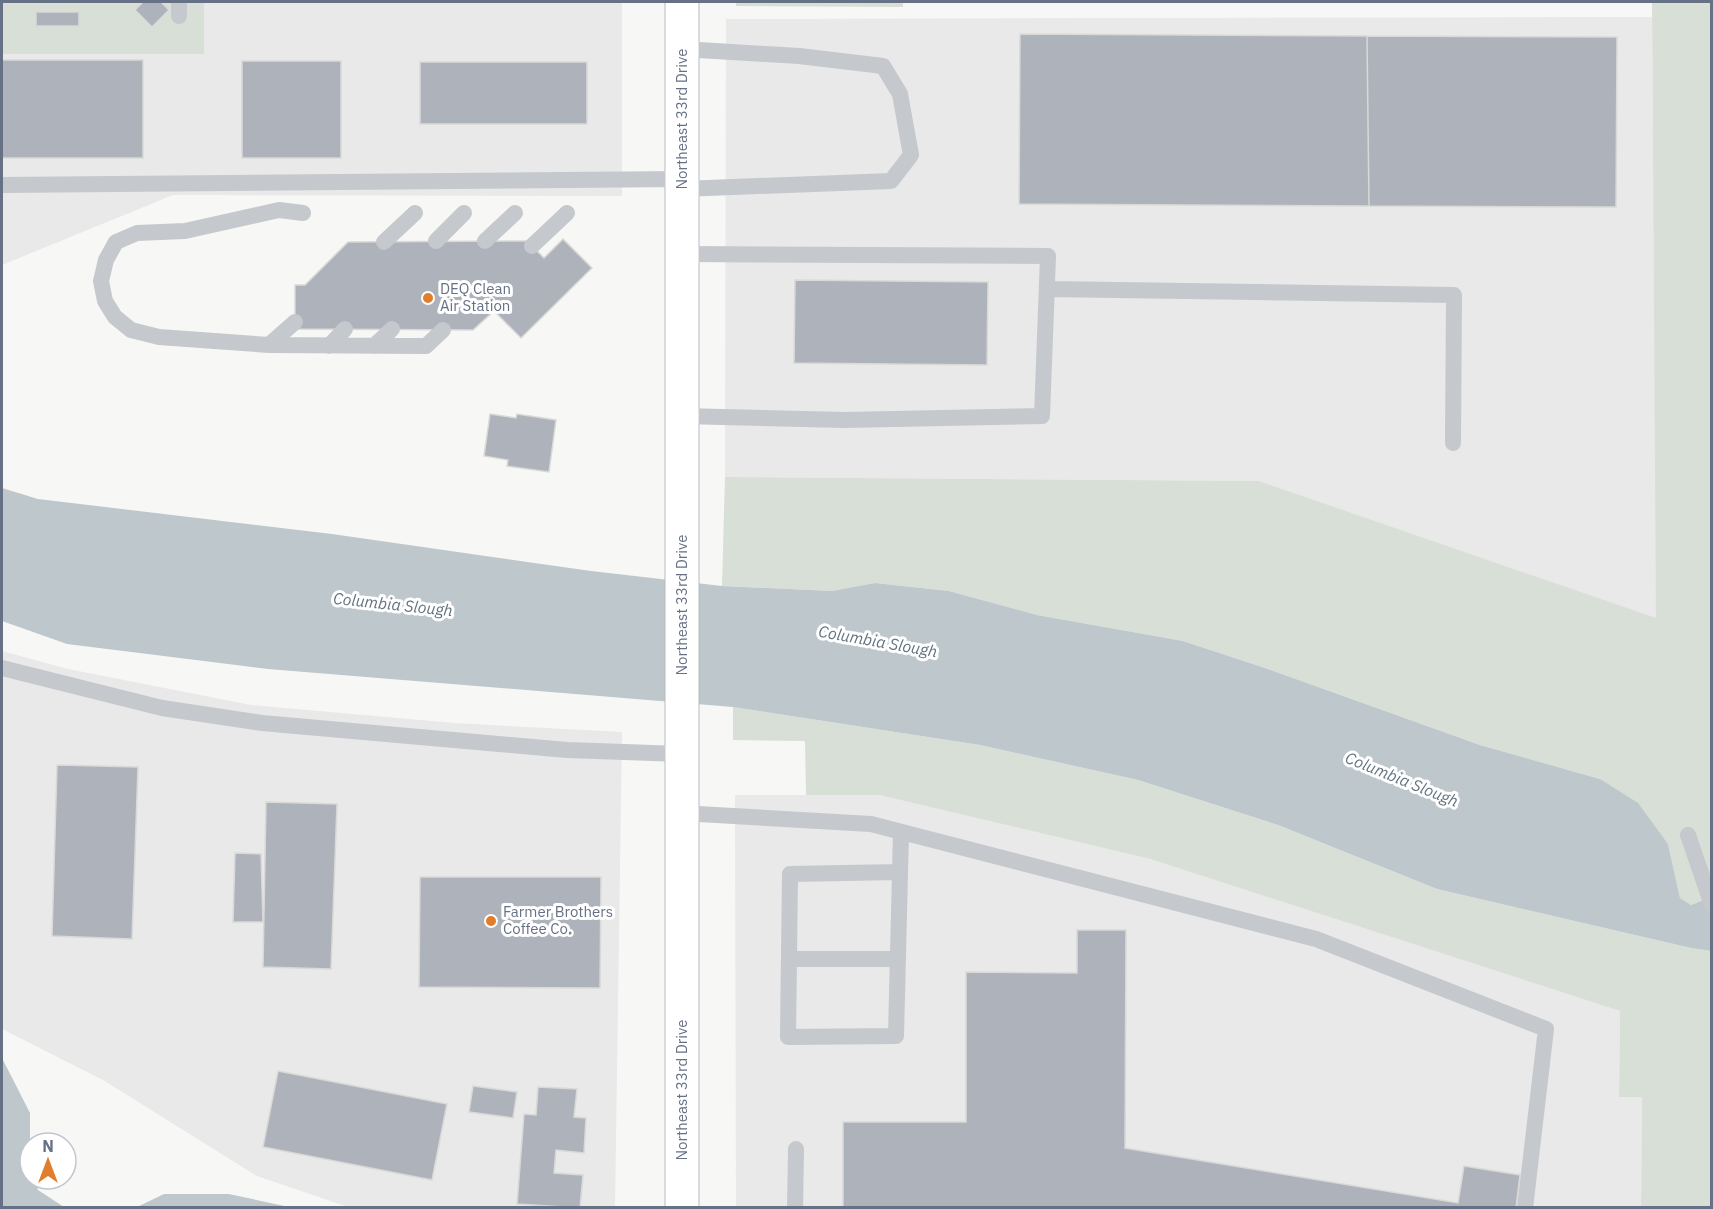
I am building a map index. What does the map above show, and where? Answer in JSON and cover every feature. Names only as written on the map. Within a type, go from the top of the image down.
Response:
[{"type":"main road","name":"Northeast 33rd Drive","points":[[682,2],[682,1208]]},
{"type":"lane","points":[[2,185],[682,184],[891,181],[911,155],[900,94],[883,66],[799,56],[682,49]]},
{"type":"lane","points":[[303,213],[279,210],[186,231],[137,232],[116,242],[106,260],[101,281],[105,301],[115,317],[131,330],[159,337],[269,345],[426,346],[444,330]]},
{"type":"lane","points":[[384,242],[415,213]]},
{"type":"lane","points":[[436,241],[464,213]]},
{"type":"lane","points":[[485,241],[515,213]]},
{"type":"lane","points":[[532,246],[567,213]]},
{"type":"lane","points":[[682,254],[1048,256],[1042,417],[844,420],[682,417]]},
{"type":"lane","points":[[1047,289],[1454,295],[1453,443]]},
{"type":"lane","points":[[269,345],[295,322]]},
{"type":"lane","points":[[329,346],[345,329]]},
{"type":"lane","points":[[374,346],[392,329]]},
{"type":"lane","points":[[2,668],[162,708],[262,723],[567,750],[681,743]]},
{"type":"lane","points":[[681,813],[871,824],[1316,939],[1546,1029],[1525,1208]]},
{"type":"lane","points":[[900,872],[790,874],[788,1037],[896,1036],[901,832]]},
{"type":"lane","points":[[1688,835],[1712,905]]},
{"type":"lane","points":[[789,959],[898,959]]},
{"type":"lane","points":[[795,1208],[796,1149]]},
{"type":"shaded area","points":[[2,2],[204,2],[204,54],[2,54]]},
{"type":"shaded area","points":[[204,2],[622,2],[622,196],[173,195],[2,265],[2,54],[203,54]]},
{"type":"shaded area","points":[[736,2],[903,2],[903,7],[736,6]]},
{"type":"shaded area","points":[[1652,2],[1711,2],[1711,897],[1691,905],[1680,898],[1668,844],[1657,830],[1600,779],[1480,745],[1183,641],[1037,615],[949,591],[875,583],[832,591],[722,586],[725,477],[1259,481],[1656,618]]},
{"type":"shaded area","points":[[1652,17],[1657,619],[1259,481],[725,477],[726,19]]},
{"type":"shaded area","points":[[2,651],[68,669],[251,705],[454,723],[622,732],[615,1207],[348,1207],[257,1176],[103,1080],[2,1029]]},
{"type":"shaded area","points":[[733,707],[980,745],[1138,780],[1278,825],[1437,889],[1711,951],[1711,1207],[1641,1207],[1642,1097],[1619,1097],[1620,1011],[1150,859],[879,795],[806,795],[805,741],[733,740]]},
{"type":"shaded area","points":[[735,795],[879,795],[1150,859],[1620,1011],[1619,1096],[1642,1097],[1641,1207],[736,1207]]},
{"type":"water","name":"Columbia Slough","points":[[2,488],[38,499],[332,534],[591,571],[722,586],[832,591],[875,583],[949,591],[1037,615],[1183,641],[1480,745],[1600,779],[1638,803],[1668,844],[1680,898],[1691,905],[1711,897],[1711,951],[1437,889],[1278,825],[1138,780],[980,745],[733,707],[268,669],[67,644],[2,621]]},
{"type":"water","points":[[2,1058],[30,1113],[30,1131],[18,1131],[18,1191],[40,1191],[64,1207],[2,1207]]},
{"type":"water","points":[[164,1194],[229,1194],[289,1207],[137,1207]]},
{"type":"building","points":[[143,2],[161,2],[169,10],[152,27],[135,10]]},
{"type":"building","points":[[36,12],[79,12],[79,26],[36,26]]},
{"type":"building","points":[[1020,34],[1367,36],[1369,206],[1019,204]]},
{"type":"building","points":[[1367,36],[1617,37],[1616,207],[1369,206]]},
{"type":"building","points":[[2,60],[143,60],[143,158],[2,158]]},
{"type":"building","points":[[242,61],[341,61],[341,158],[242,158]]},
{"type":"building","points":[[420,62],[587,62],[587,124],[420,124]]},
{"type":"building","name":"DEQ Clean Air Station","points":[[563,239],[592,268],[521,338],[494,311],[473,330],[295,329],[295,285],[305,285],[348,242],[527,241],[544,258]]},
{"type":"building","points":[[795,280],[988,282],[987,365],[794,363]]},
{"type":"building","points":[[490,414],[516,418],[517,414],[556,420],[549,472],[507,466],[508,460],[484,456]]},
{"type":"building","points":[[57,765],[138,767],[132,939],[52,936]]},
{"type":"building","points":[[266,802],[337,804],[331,969],[263,967]]},
{"type":"building","points":[[235,853],[261,854],[263,922],[233,922]]},
{"type":"building","points":[[420,877],[601,877],[600,988],[419,987]]},
{"type":"building","points":[[1077,930],[1126,930],[1125,1148],[1458,1203],[1464,1166],[1520,1175],[1516,1208],[843,1208],[843,1122],[966,1122],[966,972],[1077,973]]},
{"type":"building","points":[[278,1071],[447,1104],[432,1180],[263,1147]]},
{"type":"building","points":[[473,1086],[517,1092],[513,1118],[469,1112]]},
{"type":"building","points":[[538,1087],[577,1089],[574,1117],[586,1118],[584,1153],[556,1150],[554,1173],[583,1175],[580,1208],[517,1204],[524,1114],[536,1115]]},
{"type":"place","name":"DEQ Clean Air Station","points":[[428,298]]},
{"type":"place","name":"Farmer Brothers Coffee Co.","points":[[491,921]]}]
